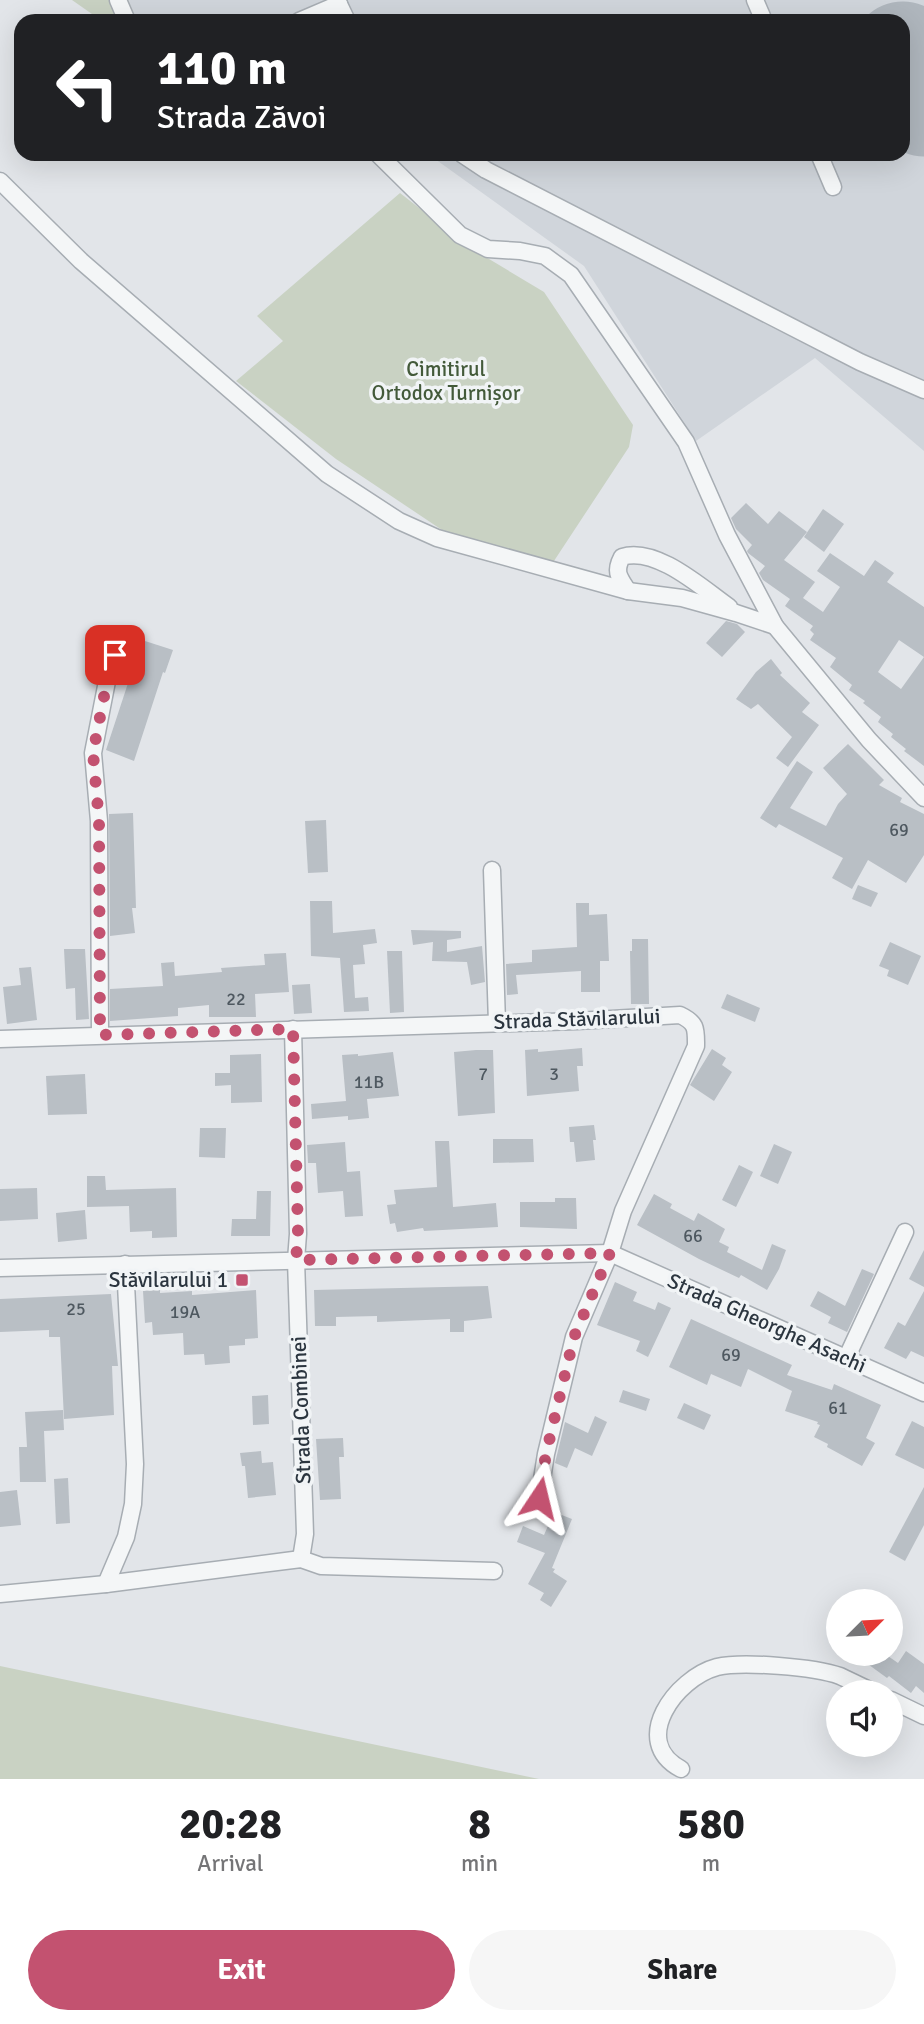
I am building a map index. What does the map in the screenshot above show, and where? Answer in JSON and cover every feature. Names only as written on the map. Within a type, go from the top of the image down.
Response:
[{"type":"street","points":[[313,14],[338,2]]},
{"type":"street","points":[[385,161],[460,235],[488,249],[545,256],[571,275],[686,442],[727,535],[775,626],[869,740],[924,798]]},
{"type":"street","points":[[472,161],[860,362],[924,390]]},
{"type":"street","points":[[822,161],[832,187]]},
{"type":"street","points":[[0,181],[80,261],[327,474],[399,521],[437,538],[628,591],[682,598],[775,626]]},
{"type":"street","points":[[628,591],[619,576],[617,566],[622,557],[634,553],[656,558],[736,613]]},
{"type":"street","points":[[100,1035],[99,821],[93,753],[109,671],[121,638]]},
{"type":"street","points":[[492,870],[497,1023]]},
{"type":"street","name":"Strada Stăvilarului","points":[[0,1039],[680,1015],[691,1020],[696,1030],[696,1046],[623,1212],[610,1253],[574,1337],[546,1454],[539,1498]]},
{"type":"street","points":[[293,1029],[298,1234],[296,1260]]},
{"type":"street","points":[[846,1359],[905,1232]]},
{"type":"street","points":[[0,1268],[610,1253]]},
{"type":"street","name":"Strada Gheorghe Asachi","points":[[610,1253],[924,1394]]},
{"type":"street","name":"Strada Combinei","points":[[296,1260],[304,1534],[301,1559]]},
{"type":"street","points":[[106,1584],[127,1537],[133,1504],[135,1464],[125,1264]]},
{"type":"street","points":[[0,1594],[106,1584],[301,1559],[321,1566],[494,1571]]},
{"type":"street","points":[[681,1769],[669,1763],[662,1753],[657,1737],[659,1724],[673,1697],[704,1671],[746,1664],[780,1666],[837,1675],[848,1680]]},
{"type":"street","points":[[903,1706],[924,1716]]},
{"type":"shaded area","points":[[128,0],[924,0],[924,451],[815,358],[696,441],[584,266],[438,161],[910,161],[910,14],[134,14]]},
{"type":"green space","points":[[72,0],[128,0],[134,14],[92,14]]},
{"type":"green space","name":"Cimitirul Ortodox Turnișor","points":[[400,193],[469,247],[544,292],[633,425],[629,447],[552,564],[442,530],[336,459],[236,381],[283,341],[257,316]]},
{"type":"green space","points":[[0,1666],[539,1779],[0,1779]]},
{"type":"building","points":[[746,503],[768,524],[779,511],[807,532],[784,560],[815,582],[803,598],[823,612],[840,587],[817,571],[830,553],[864,576],[875,560],[894,573],[887,582],[924,607],[924,657],[924,766],[904,751],[906,749],[891,737],[893,734],[878,722],[881,717],[849,690],[852,685],[830,667],[836,658],[810,640],[814,634],[810,630],[813,626],[785,606],[790,599],[763,580],[759,573],[765,566],[748,553],[752,545],[736,529],[731,518]],"holes":[[[899,640],[924,657],[901,689],[878,672]]]},
{"type":"building","points":[[823,509],[844,524],[824,552],[804,537]]},
{"type":"building","points":[[726,621],[737,624],[745,632],[722,657],[706,643]]},
{"type":"building","points":[[145,641],[173,650],[165,673],[163,672],[134,761],[106,750],[132,671],[135,672]]},
{"type":"building","points":[[771,659],[782,673],[780,675],[810,703],[802,712],[819,725],[788,767],[776,758],[792,737],[758,704],[751,709],[736,699],[756,672]]},
{"type":"building","points":[[848,744],[884,780],[879,785],[902,798],[900,802],[924,814],[924,855],[906,883],[868,860],[852,889],[832,878],[843,858],[779,824],[776,828],[760,818],[797,761],[813,772],[790,808],[826,826],[847,794],[823,768]]},
{"type":"building","points":[[133,813],[136,908],[132,908],[135,933],[110,936],[109,814]]},
{"type":"building","points":[[326,820],[328,872],[308,873],[305,821]]},
{"type":"building","points":[[858,885],[878,893],[871,907],[852,899]]},
{"type":"building","points":[[310,901],[332,901],[333,933],[375,929],[377,943],[363,945],[365,964],[353,965],[355,998],[368,997],[369,1011],[344,1012],[340,958],[311,956]]},
{"type":"building","points":[[576,903],[589,903],[589,915],[607,914],[609,961],[600,961],[600,992],[581,992],[581,971],[516,975],[518,994],[507,995],[506,964],[532,962],[532,950],[577,947]]},
{"type":"building","points":[[411,930],[461,931],[461,938],[447,940],[447,952],[482,946],[485,982],[471,985],[467,962],[432,961],[433,942],[413,945]]},
{"type":"building","points":[[632,939],[648,939],[649,1004],[631,1004]]},
{"type":"building","points":[[890,942],[921,956],[908,985],[887,976],[889,970],[879,966]]},
{"type":"building","points":[[64,949],[85,949],[89,1019],[76,1020],[75,988],[66,989]]},
{"type":"building","points":[[387,951],[402,951],[404,1012],[390,1013]]},
{"type":"building","points":[[286,953],[289,992],[255,994],[256,1017],[209,1017],[209,1005],[178,1008],[178,1016],[110,1021],[110,989],[163,986],[161,963],[174,962],[175,976],[222,972],[221,968],[265,965],[264,954]]},
{"type":"building","points":[[31,967],[37,1020],[7,1024],[3,987],[21,985],[19,968]]},
{"type":"building","points":[[310,984],[312,1013],[294,1014],[292,985]]},
{"type":"building","points":[[727,994],[760,1008],[755,1022],[721,1008]]},
{"type":"building","points":[[582,1048],[583,1066],[577,1066],[579,1091],[527,1096],[525,1050],[538,1049],[538,1052]]},
{"type":"building","points":[[712,1049],[726,1058],[722,1065],[732,1072],[714,1101],[690,1085]]},
{"type":"building","points":[[493,1050],[495,1113],[458,1116],[454,1052]]},
{"type":"building","points":[[393,1052],[399,1096],[367,1099],[369,1118],[348,1120],[348,1116],[312,1119],[311,1104],[346,1101],[342,1055]]},
{"type":"building","points":[[261,1054],[262,1102],[231,1103],[231,1085],[215,1086],[215,1073],[230,1073],[230,1055]]},
{"type":"building","points":[[85,1074],[87,1114],[48,1115],[46,1076]]},
{"type":"building","points":[[594,1125],[595,1160],[576,1162],[569,1127]]},
{"type":"building","points":[[200,1128],[226,1128],[225,1158],[199,1157]]},
{"type":"building","points":[[493,1139],[533,1139],[534,1162],[493,1163]]},
{"type":"building","points":[[435,1141],[449,1141],[453,1207],[496,1203],[498,1227],[424,1231],[423,1228],[397,1232],[395,1223],[390,1224],[387,1205],[396,1204],[394,1190],[437,1187]]},
{"type":"building","points":[[345,1142],[347,1172],[360,1171],[363,1216],[345,1217],[343,1191],[318,1193],[316,1163],[308,1163],[307,1145]]},
{"type":"building","points":[[774,1144],[792,1152],[778,1184],[760,1176]]},
{"type":"building","points":[[739,1165],[753,1172],[736,1207],[722,1200]]},
{"type":"building","points":[[87,1176],[105,1176],[106,1190],[176,1188],[177,1237],[152,1238],[152,1231],[130,1232],[129,1206],[87,1207]]},
{"type":"building","points":[[37,1188],[38,1219],[0,1221],[0,1189]]},
{"type":"building","points":[[257,1191],[271,1191],[270,1236],[231,1236],[232,1219],[256,1219]]},
{"type":"building","points":[[654,1194],[672,1204],[670,1208],[694,1221],[698,1213],[725,1229],[719,1242],[729,1247],[727,1252],[762,1270],[772,1244],[786,1250],[767,1290],[741,1275],[739,1278],[699,1259],[637,1225]]},
{"type":"building","points":[[555,1198],[576,1198],[577,1229],[520,1227],[520,1202],[555,1202]]},
{"type":"building","points":[[85,1210],[87,1239],[58,1242],[56,1213]]},
{"type":"building","points":[[924,1250],[924,1287],[909,1279]]},
{"type":"building","points":[[862,1269],[874,1274],[847,1332],[828,1323],[831,1317],[810,1306],[818,1291],[845,1306]]},
{"type":"building","points":[[615,1282],[637,1292],[633,1301],[655,1310],[658,1302],[671,1308],[648,1357],[636,1351],[640,1341],[597,1325]]},
{"type":"building","points":[[488,1286],[492,1318],[464,1321],[464,1332],[450,1332],[450,1319],[377,1322],[377,1316],[336,1317],[336,1326],[315,1326],[314,1290]]},
{"type":"building","points":[[160,1290],[160,1293],[192,1291],[192,1295],[256,1290],[258,1338],[245,1339],[245,1345],[229,1346],[230,1363],[205,1365],[204,1354],[184,1355],[183,1333],[153,1335],[152,1322],[145,1323],[143,1291]]},
{"type":"building","points":[[924,1291],[924,1357],[911,1351],[906,1359],[884,1348],[898,1322],[905,1326]]},
{"type":"building","points":[[111,1294],[118,1366],[112,1366],[114,1415],[64,1419],[60,1337],[49,1337],[49,1330],[0,1332],[0,1299]]},
{"type":"building","points":[[691,1319],[792,1365],[787,1375],[832,1390],[834,1384],[881,1405],[866,1438],[875,1443],[862,1466],[814,1437],[820,1425],[818,1422],[785,1411],[792,1391],[748,1369],[741,1387],[711,1374],[707,1385],[669,1367]]},
{"type":"building","points":[[623,1390],[650,1399],[646,1411],[619,1402]]},
{"type":"building","points":[[268,1395],[269,1424],[253,1425],[252,1396]]},
{"type":"building","points":[[684,1403],[711,1415],[704,1430],[677,1418]]},
{"type":"building","points":[[63,1410],[64,1430],[44,1431],[46,1482],[20,1482],[19,1447],[27,1447],[25,1412]]},
{"type":"building","points":[[595,1416],[607,1422],[592,1456],[575,1448],[567,1468],[555,1463],[565,1422],[588,1433]]},
{"type":"building","points":[[912,1421],[924,1427],[924,1469],[895,1455]]},
{"type":"building","points":[[343,1438],[344,1457],[339,1457],[341,1499],[320,1500],[316,1439]]},
{"type":"building","points":[[261,1451],[262,1463],[273,1462],[276,1495],[248,1498],[245,1466],[242,1466],[240,1453]]},
{"type":"building","points":[[68,1478],[70,1523],[56,1524],[54,1479]]},
{"type":"building","points":[[924,1487],[924,1525],[905,1561],[889,1552]]},
{"type":"building","points":[[17,1490],[21,1525],[0,1527],[0,1492]]},
{"type":"building","points":[[554,1512],[572,1519],[552,1568],[555,1569],[553,1572],[567,1581],[551,1607],[540,1600],[544,1593],[528,1584],[545,1553],[517,1542],[523,1526],[544,1535]]},
{"type":"building","points":[[906,1651],[924,1664],[924,1693],[916,1686],[911,1693],[903,1687],[903,1680],[894,1680],[889,1676],[887,1678],[870,1666],[903,1666]]},
{"type":"runway","points":[[910,71],[924,104]]},
{"type":"place","name":"Stăvilarului 1","points":[[242,1280]]},
{"type":"route","points":[[115,655],[109,671],[93,753],[99,821],[100,1035],[293,1029],[298,1234],[296,1260],[610,1253],[574,1337],[546,1454],[539,1498]]}]
